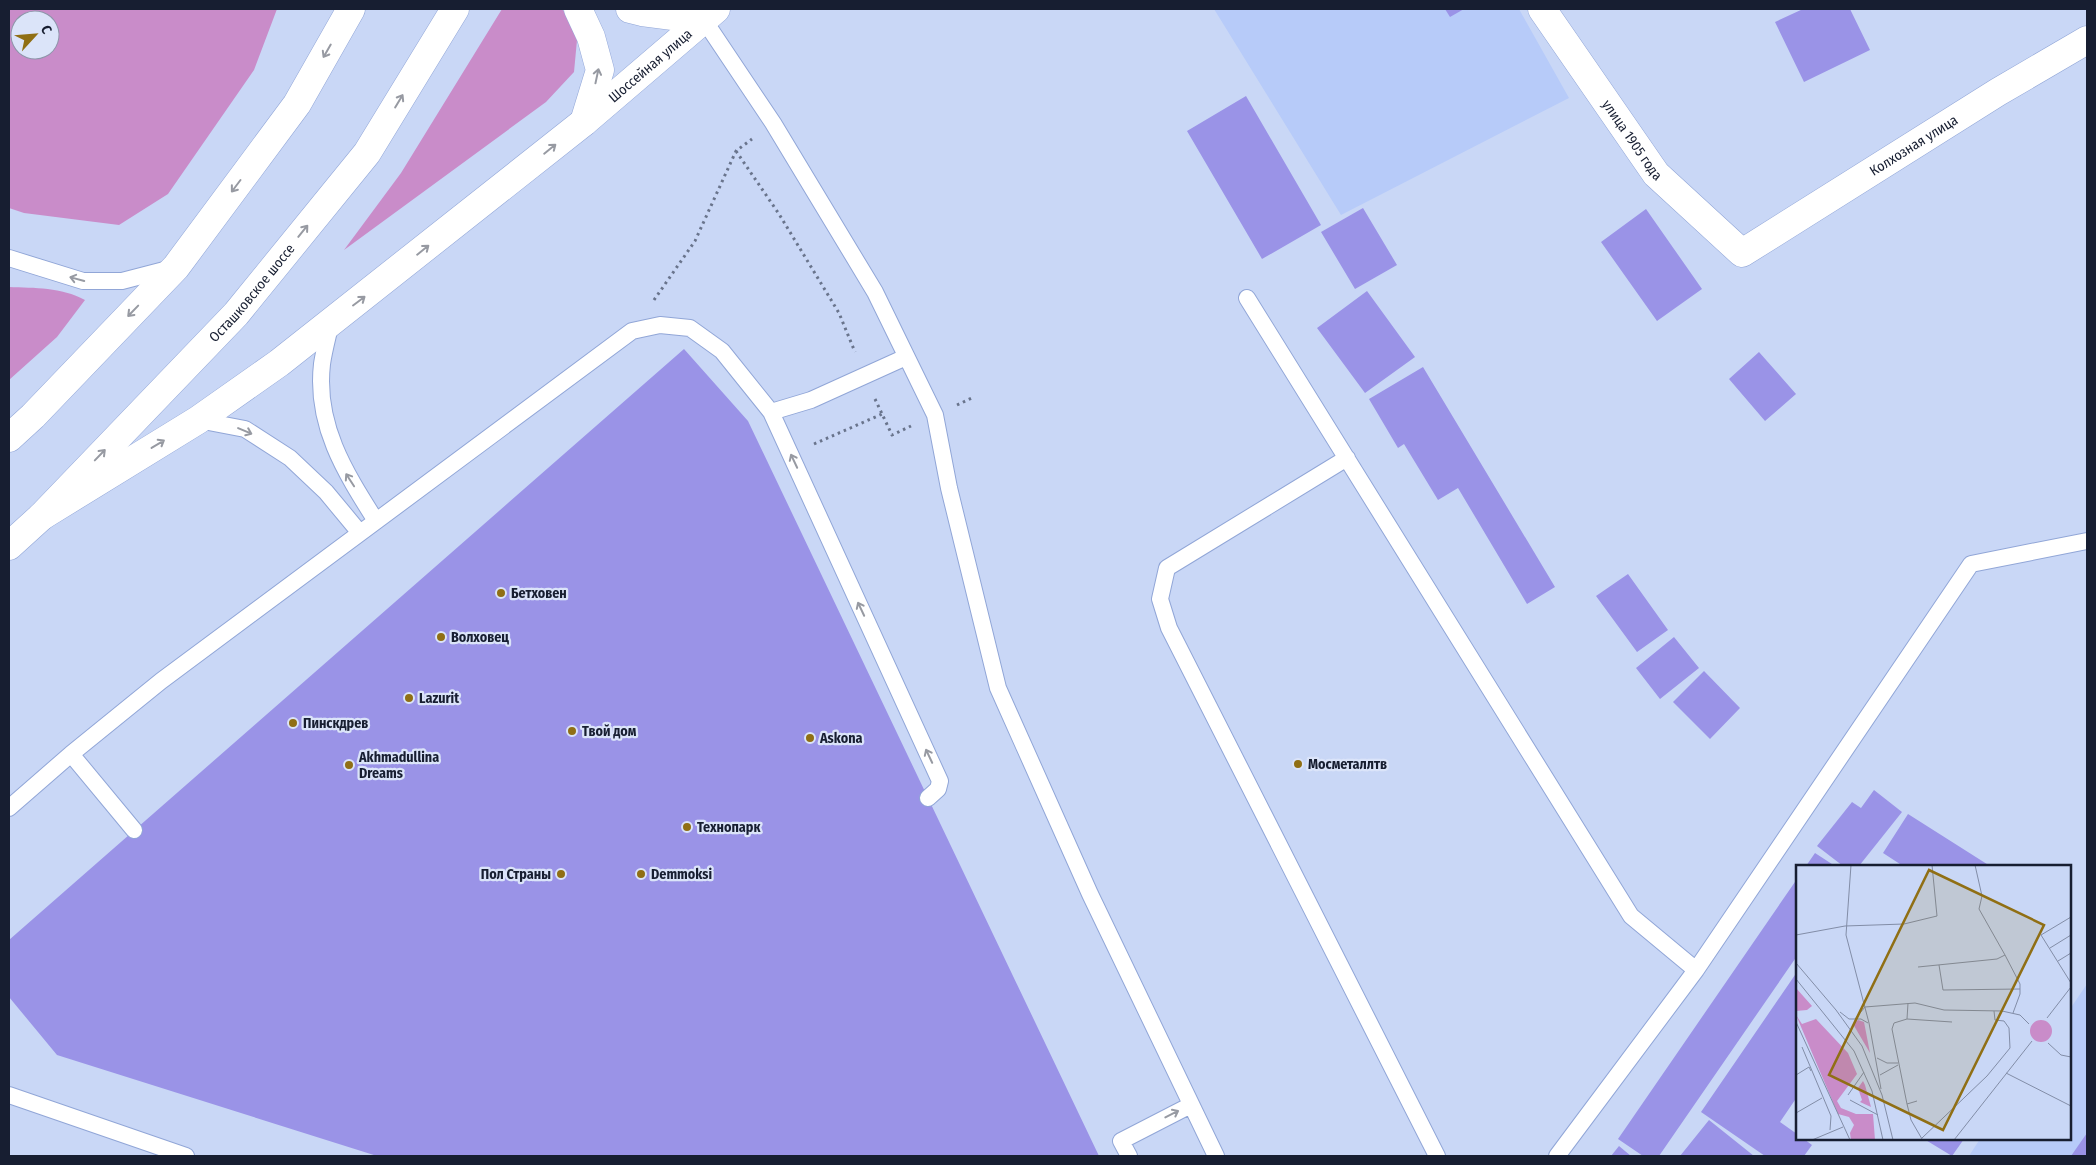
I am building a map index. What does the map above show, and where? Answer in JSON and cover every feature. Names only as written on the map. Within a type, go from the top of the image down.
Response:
[{"type":"street","points":[[9,438],[33,416],[176,267],[297,104],[351,9]]},
{"type":"street","name":"Осташковское шоссе","points":[[9,546],[42,516],[236,314],[367,153],[455,9]]},
{"type":"street","points":[[578,9],[591,37],[600,70],[584,122]]},
{"type":"street","points":[[630,9],[642,12],[710,14]]},
{"type":"street","name":"улица 1905 года","points":[[1542,9],[1656,174],[1742,253]]},
{"type":"street","name":"Шоссейная улица","points":[[42,516],[198,420],[279,363],[584,122],[710,14]]},
{"type":"street","name":"Колхозная улица","points":[[1742,253],[1998,92],[2087,40]]},
{"type":"lane","points":[[710,14],[875,292],[935,415],[949,488],[998,688],[1090,894],[1216,1156]]},
{"type":"lane","points":[[9,258],[83,281],[122,280],[176,267]]},
{"type":"lane","points":[[1246,298],[1631,916],[1696,970]]},
{"type":"lane","points":[[332,321],[322,363],[321,389],[327,426],[345,471],[376,521]]},
{"type":"lane","points":[[9,808],[71,754],[161,681],[632,331],[660,325],[690,328],[722,351],[771,412],[940,782],[938,789],[928,798]]},
{"type":"lane","points":[[771,412],[811,400],[906,357]]},
{"type":"lane","points":[[198,420],[245,429],[290,458],[326,492],[360,533]]},
{"type":"lane","points":[[1347,458],[1167,568],[1160,599],[1169,628],[1437,1156]]},
{"type":"lane","points":[[1557,1156],[1696,970],[1971,564],[2087,541]]},
{"type":"lane","points":[[71,754],[134,830]]},
{"type":"lane","points":[[9,1095],[186,1156]]},
{"type":"lane","points":[[1129,1156],[1121,1141],[1191,1105]]},
{"type":"path","points":[[632,331],[695,241],[736,151],[779,214],[839,313]]},
{"type":"path","points":[[791,454],[882,414]]},
{"type":"shaded area","points":[[9,9],[277,9],[254,70],[168,194],[119,225],[24,213],[9,208]]},
{"type":"shaded area","points":[[502,9],[562,9],[577,40],[574,72],[546,102],[344,250],[401,173]]},
{"type":"shaded area","points":[[1214,9],[1519,9],[1569,98],[1341,215]]},
{"type":"shaded area","points":[[9,287],[57,290],[85,300],[57,337],[9,380]]},
{"type":"shaded area","points":[[2087,984],[2087,1156],[1969,1156],[1979,1140],[2071,1140],[2071,1008]]},
{"type":"building","points":[[1445,9],[1464,9],[1450,17]]},
{"type":"building","points":[[1803,9],[1850,9],[1870,50],[1804,82],[1775,22]]},
{"type":"building","points":[[1246,96],[1321,225],[1262,259],[1187,131]]},
{"type":"building","points":[[1363,208],[1397,265],[1355,289],[1321,232]]},
{"type":"building","points":[[1646,209],[1702,289],[1657,321],[1601,242]]},
{"type":"building","points":[[1367,291],[1415,357],[1365,393],[1317,328]]},
{"type":"building","name":"Твой дом","points":[[684,349],[748,421],[1099,1156],[377,1156],[57,1055],[9,997],[9,940]]},
{"type":"building","points":[[1759,352],[1796,394],[1765,421],[1729,379]]},
{"type":"building","points":[[1423,367],[1555,587],[1527,604],[1458,488],[1438,500],[1404,444],[1398,448],[1369,399]]},
{"type":"building","points":[[1628,574],[1668,630],[1637,652],[1596,596]]},
{"type":"building","points":[[1674,637],[1699,668],[1660,699],[1636,668]]},
{"type":"building","points":[[1704,671],[1740,708],[1710,739],[1673,702]]},
{"type":"building","points":[[1874,790],[1902,812],[1860,865],[1842,865],[1817,846],[1852,802],[1861,808]]},
{"type":"building","points":[[1908,814],[1988,865],[1901,865],[1883,853]]},
{"type":"building","points":[[1815,853],[1833,865],[1807,865]]},
{"type":"building","points":[[1796,880],[1796,957],[1659,1156],[1643,1156],[1618,1139]]},
{"type":"building","points":[[1796,973],[1796,1098],[1780,1122],[1796,1133],[1796,1140],[1805,1140],[1812,1145],[1804,1156],[1765,1156],[1701,1112]]},
{"type":"building","points":[[1709,1120],[1754,1156],[1680,1156]]},
{"type":"building","points":[[2087,1133],[2087,1156],[2071,1156]]},
{"type":"building","points":[[1926,1140],[1963,1140],[1952,1156]]},
{"type":"building","points":[[1619,1146],[1631,1156],[1611,1156]]},
{"type":"place","name":"Бетховен","points":[[501,593]]},
{"type":"place","name":"Волховец","points":[[441,637]]},
{"type":"place","name":"Lazurit","points":[[409,698]]},
{"type":"place","name":"Пинскдрев","points":[[293,723]]},
{"type":"place","name":"Твой дом","points":[[572,731]]},
{"type":"place","name":"Askona","points":[[810,738]]},
{"type":"place","name":"Мосметаллтв","points":[[1298,764]]},
{"type":"place","name":"Akhmadullina Dreams","points":[[349,765]]},
{"type":"place","name":"Технопарк","points":[[687,827]]},
{"type":"place","name":"Пол Страны","points":[[561,874]]},
{"type":"place","name":"Demmoksi","points":[[641,874]]}]
